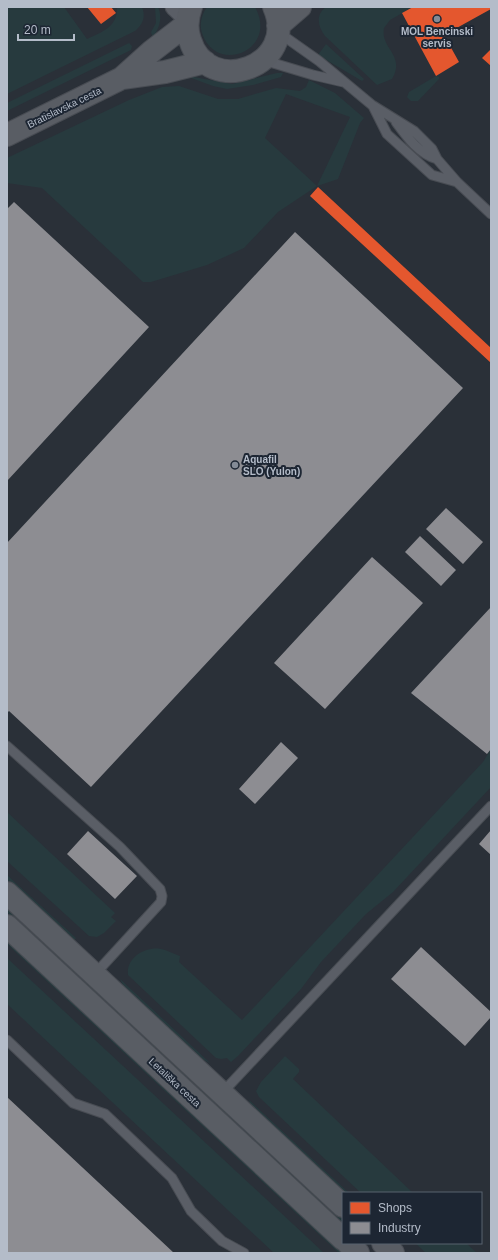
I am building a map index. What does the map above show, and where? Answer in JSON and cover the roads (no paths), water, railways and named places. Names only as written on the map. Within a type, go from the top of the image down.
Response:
[{"type":"main road","name":"Bratislavska cesta","points":[[185,14],[191,45],[205,62],[228,72],[241,71],[253,67],[263,60],[272,50],[277,21],[300,7]]},
{"type":"main road","name":"Bratislavska cesta","points":[[7,135],[122,78],[152,51],[185,14]]},
{"type":"main road","name":"Bratislavska cesta","points":[[122,78],[164,72],[205,62]]},
{"type":"main road","points":[[7,893],[342,1205]]},
{"type":"main road","name":"Letališka cesta","points":[[7,926],[342,1238]]},
{"type":"main road","points":[[349,1244],[358,1253]]},
{"type":"main road","points":[[384,1244],[394,1253]]},
{"type":"lane","points":[[277,21],[343,82],[356,90],[372,105],[394,119],[406,136],[427,156],[437,159],[457,182],[491,214]]},
{"type":"lane","points":[[263,60],[313,76],[343,82]]},
{"type":"lane","points":[[372,105],[387,134],[432,176],[457,182]]},
{"type":"lane","points":[[7,746],[120,847],[160,889],[162,896],[161,902],[95,974]]},
{"type":"lane","points":[[222,1093],[491,806]]},
{"type":"lane","points":[[7,1040],[73,1103],[105,1114],[172,1178],[191,1211],[222,1241],[244,1253]]},
{"type":"place","name":"MOL Bencinski servis","points":[[437,19]]},
{"type":"place","name":"Aquafil SLO (Yulon)","points":[[235,465]]}]
